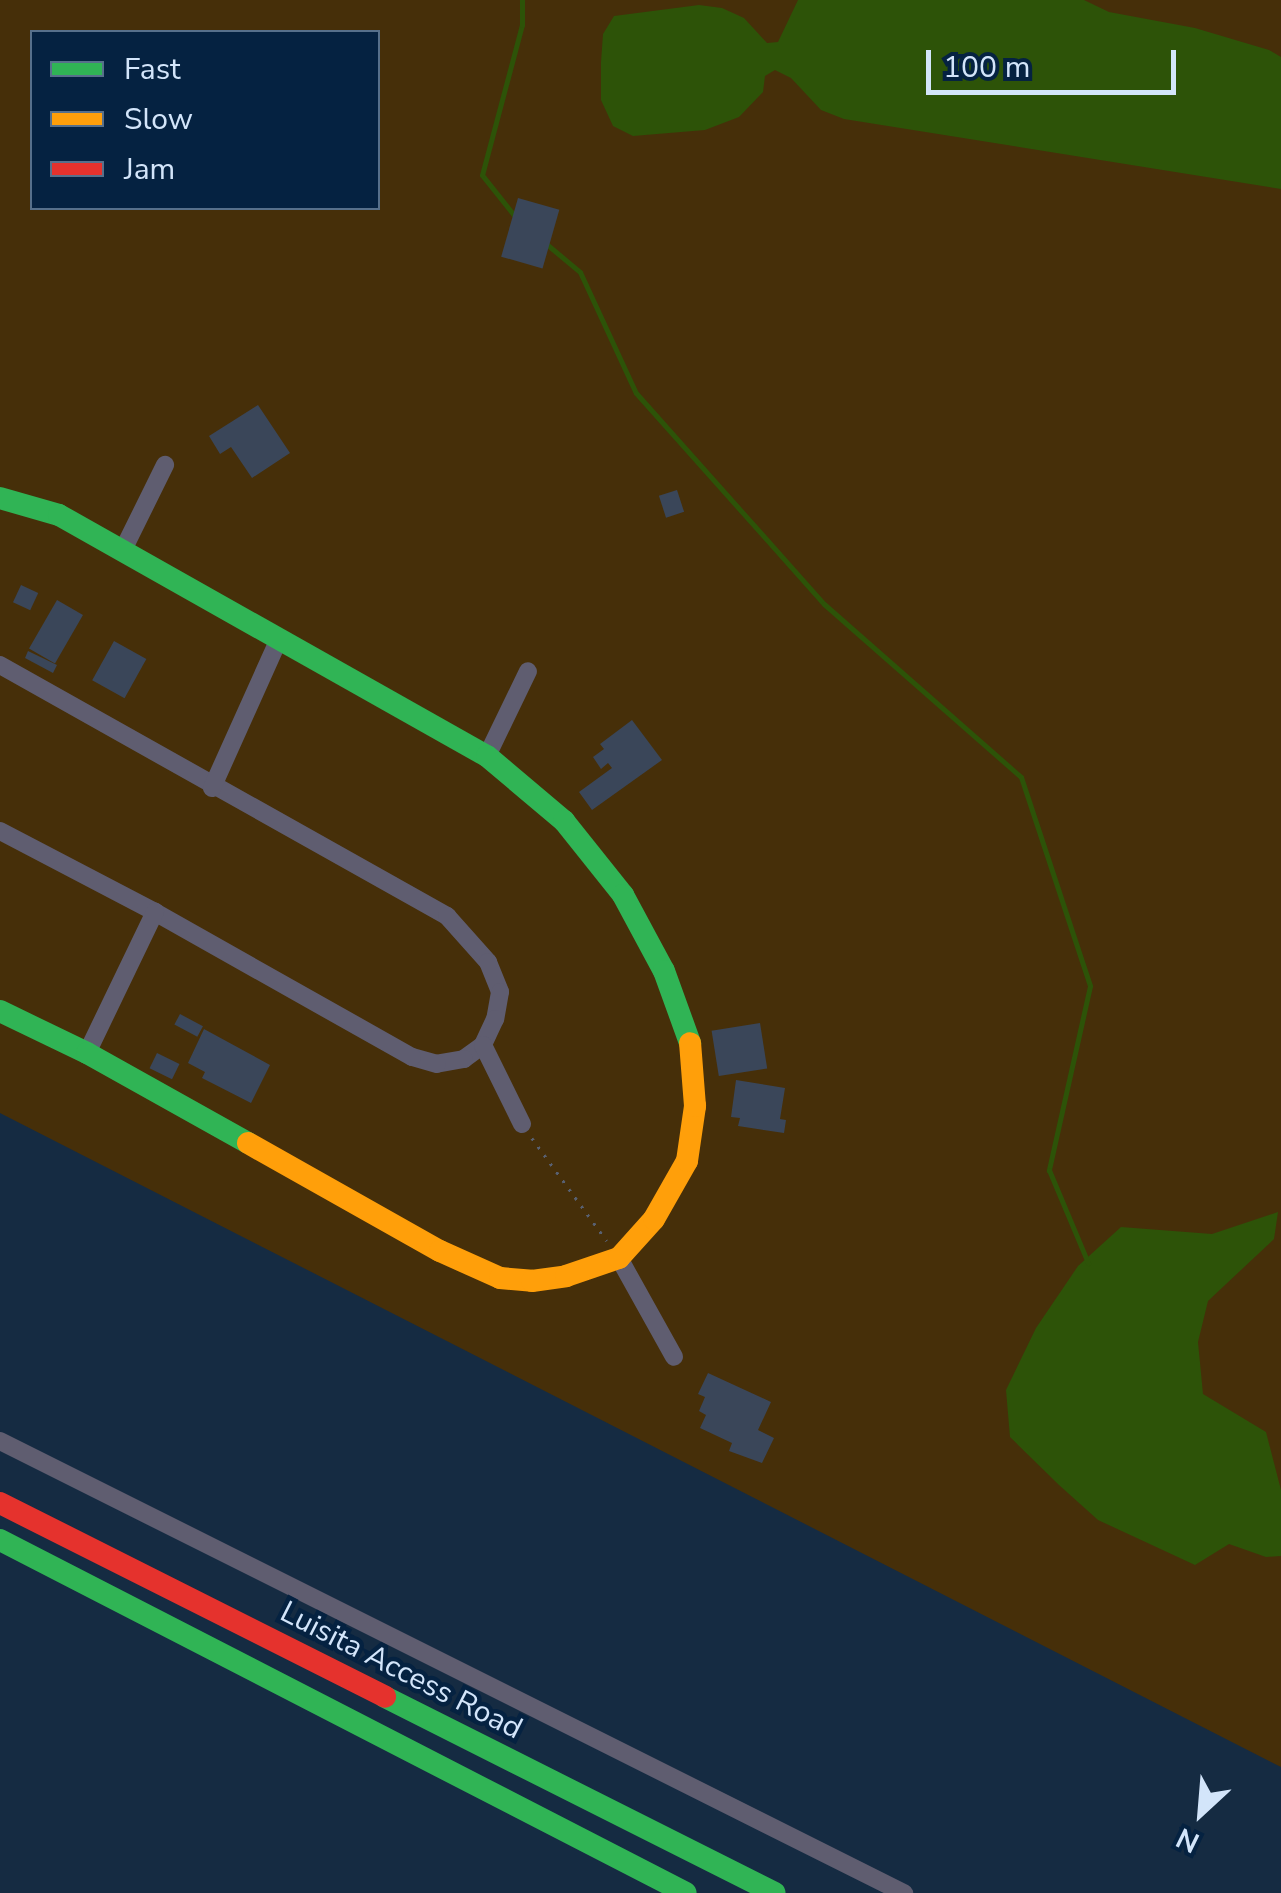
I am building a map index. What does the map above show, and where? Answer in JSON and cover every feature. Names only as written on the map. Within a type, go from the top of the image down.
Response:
[{"type":"street","points":[[123,550],[166,464]]},
{"type":"street","points":[[0,498],[23,501],[59,515],[487,756],[564,821],[623,895],[664,971],[690,1042],[695,1106],[687,1161],[654,1219],[619,1258],[566,1276],[532,1281],[500,1278],[440,1252],[87,1053],[0,1011]]},
{"type":"street","points":[[212,788],[278,641]]},
{"type":"street","points":[[0,665],[212,788],[399,885],[447,916],[469,936],[488,962],[500,992],[495,1019],[483,1045],[464,1060],[436,1064],[412,1057],[156,912],[0,831]]},
{"type":"street","points":[[487,756],[528,672]]},
{"type":"street","points":[[87,1053],[156,912]]},
{"type":"street","points":[[483,1045],[522,1124]]},
{"type":"street","points":[[619,1258],[674,1357]]},
{"type":"street","points":[[0,1441],[904,1893]]},
{"type":"street","name":"Luisita Access Road","points":[[0,1502],[775,1893]]},
{"type":"street","points":[[0,1540],[678,1889],[694,1852]]},
{"type":"path","points":[[522,1124],[619,1258]]},
{"type":"shaded area","points":[[0,0],[1281,0],[1281,1767],[0,1113]]},
{"type":"shaded area","points":[[798,0],[1084,0],[1109,12],[1195,28],[1269,50],[1281,57],[1281,189],[844,119],[821,110],[791,78],[775,70],[765,76],[763,92],[739,117],[705,130],[633,136],[613,126],[601,100],[601,62],[603,34],[614,16],[699,5],[722,8],[744,18],[767,43],[778,42]]},
{"type":"shaded area","points":[[1278,1212],[1274,1239],[1208,1301],[1198,1342],[1203,1394],[1266,1432],[1281,1490],[1281,1556],[1266,1557],[1229,1544],[1195,1565],[1098,1520],[1059,1485],[1010,1437],[1006,1390],[1036,1328],[1078,1266],[1121,1227],[1212,1234]]},
{"type":"building","points":[[518,198],[559,210],[543,268],[501,257]]},
{"type":"building","points":[[258,405],[290,453],[252,478],[231,447],[220,454],[209,436]]},
{"type":"building","points":[[677,490],[684,512],[666,518],[659,496]]},
{"type":"building","points":[[21,585],[38,593],[30,610],[13,602]]},
{"type":"building","points":[[57,600],[83,615],[55,663],[29,648]]},
{"type":"building","points":[[114,641],[146,659],[125,698],[92,680]]},
{"type":"building","points":[[28,651],[57,665],[53,673],[25,658]]},
{"type":"building","points":[[632,720],[662,760],[592,810],[579,792],[612,768],[608,763],[601,769],[593,757],[604,749],[600,744]]},
{"type":"building","points":[[180,1014],[203,1026],[197,1037],[174,1025]]},
{"type":"building","points":[[760,1023],[767,1068],[719,1076],[712,1031]]},
{"type":"building","points":[[204,1029],[270,1065],[251,1103],[202,1078],[205,1072],[188,1063]]},
{"type":"building","points":[[157,1053],[179,1064],[172,1079],[150,1068]]},
{"type":"building","points":[[736,1080],[785,1088],[780,1119],[786,1120],[784,1133],[738,1126],[740,1118],[731,1117]]},
{"type":"building","points":[[708,1373],[771,1402],[758,1430],[774,1438],[762,1463],[729,1451],[732,1443],[700,1428],[706,1415],[699,1411],[705,1397],[698,1394]]},
{"type":"waterway","points":[[517,219],[482,175],[522,25],[522,0]]},
{"type":"waterway","points":[[544,242],[580,272],[636,393],[824,604],[1021,777],[1090,986],[1049,1170],[1088,1263]]},
{"type":"traffic: fast","points":[[0,498],[59,515],[487,756],[564,821],[623,895],[664,971],[690,1043]]},
{"type":"traffic: fast","points":[[0,1011],[87,1053],[248,1143]]},
{"type":"traffic: fast","points":[[0,1540],[686,1893]]},
{"type":"traffic: fast","points":[[385,1697],[775,1893]]},
{"type":"traffic: slow","points":[[248,1143],[440,1251],[500,1278],[532,1281],[566,1276],[619,1258],[654,1219],[687,1161],[695,1106],[690,1043]]},
{"type":"traffic: jam","points":[[0,1503],[385,1697]]}]
